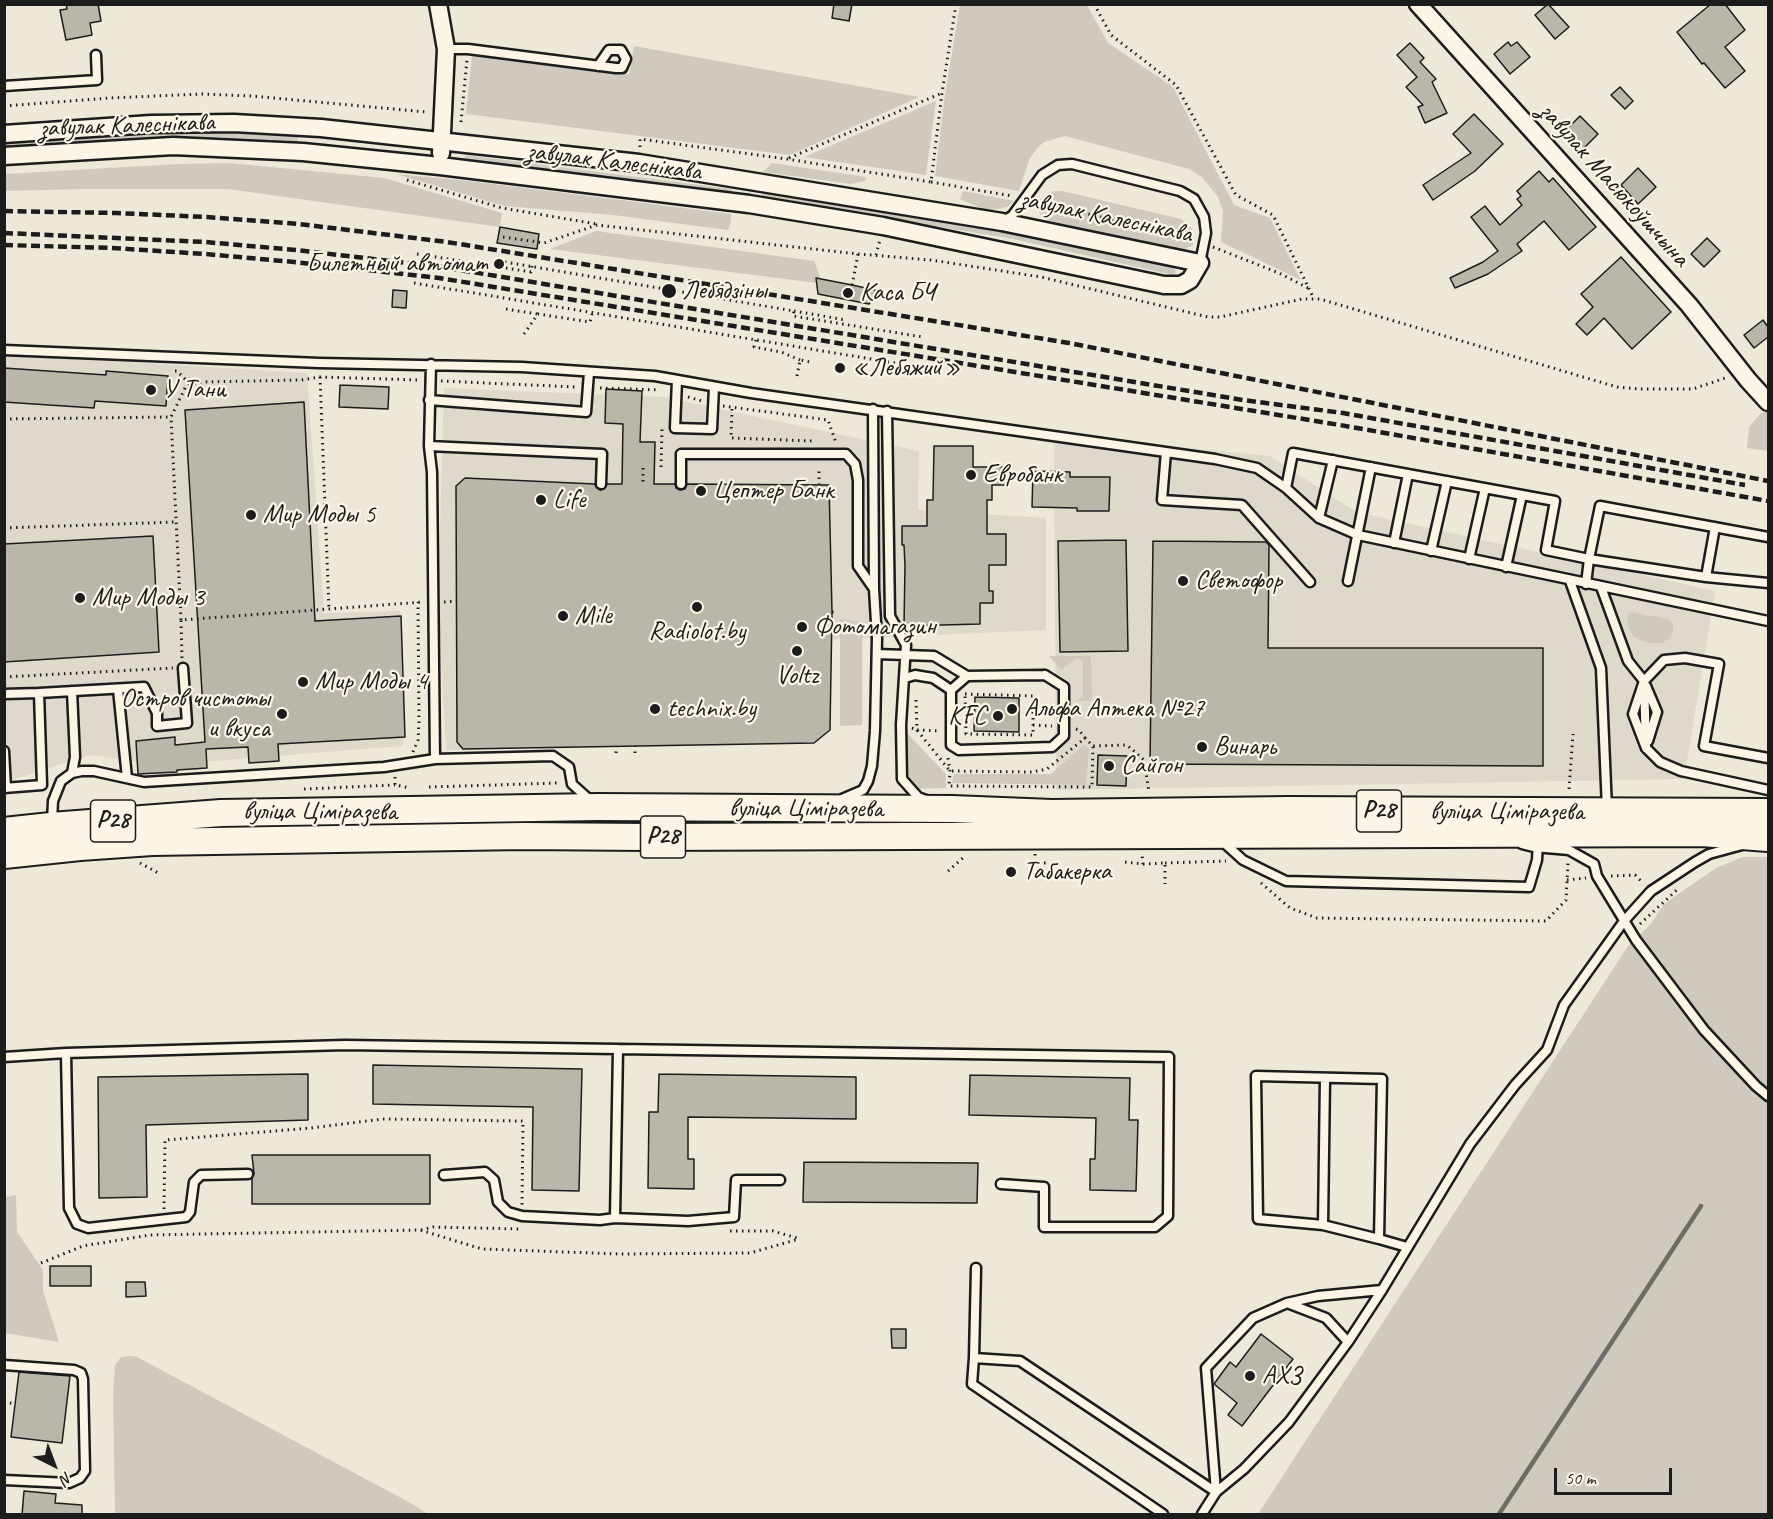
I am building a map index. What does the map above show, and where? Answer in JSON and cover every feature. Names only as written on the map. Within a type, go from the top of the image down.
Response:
[{"type":"main road","name":"вуліца Ціміразева","points":[[4,831],[221,813],[598,807],[952,809],[1053,813],[1288,810],[1538,831],[1569,847]]},
{"type":"main road","name":"Р28","points":[[1569,847],[1616,823],[1768,812]]},
{"type":"main road","name":"Р28","points":[[1616,823],[1768,838]]},
{"type":"main road","name":"вуліца Ціміразева","points":[[4,855],[152,842],[523,836],[1478,833],[1538,831],[1616,823]]},
{"type":"street","points":[[438,4],[446,49],[440,166]]},
{"type":"street","name":"завулак Масюкоўшчына","points":[[1418,4],[1689,305],[1768,402]]},
{"type":"street","name":"завулак Калеснікава","points":[[4,134],[151,124],[234,123],[321,128],[639,163],[1002,222],[1200,262],[1190,280],[1181,285],[1164,285],[904,230],[749,204],[440,166],[303,152],[173,146],[4,156]]},
{"type":"lane","points":[[446,49],[468,49],[598,66]]},
{"type":"lane","points":[[4,86],[97,80],[96,55]]},
{"type":"lane","name":"завулак Калеснікава","points":[[1002,222],[1012,216],[1042,175],[1058,165],[1066,164],[1180,191],[1194,199],[1203,217],[1206,233],[1200,262]]},
{"type":"lane","points":[[4,350],[319,363],[522,367],[589,372],[677,380],[1215,459],[1257,468],[1286,488],[1319,518],[1359,535],[1768,621]]},
{"type":"lane","points":[[431,364],[429,446],[432,494],[435,759]]},
{"type":"lane","points":[[429,400],[586,412],[589,372]]},
{"type":"lane","points":[[677,380],[675,428],[712,429],[714,387]]},
{"type":"lane","points":[[819,809],[863,790],[868,782],[875,731],[877,654],[874,589],[873,409]]},
{"type":"lane","points":[[887,411],[890,616],[906,645],[901,725],[902,779],[918,797],[952,809]]},
{"type":"lane","points":[[429,446],[602,454],[601,484]]},
{"type":"lane","points":[[1166,452],[1162,500],[1242,506],[1310,582]]},
{"type":"lane","points":[[681,484],[681,454],[846,453],[855,464],[858,480],[858,566],[874,589]]},
{"type":"lane","points":[[1286,488],[1293,453],[1555,501],[1546,550],[1706,577],[1768,584]]},
{"type":"lane","points":[[1319,518],[1333,460]]},
{"type":"lane","points":[[1348,581],[1371,467]]},
{"type":"lane","points":[[1394,543],[1408,474]]},
{"type":"lane","points":[[1431,551],[1447,481]]},
{"type":"lane","points":[[1469,559],[1485,488]]},
{"type":"lane","points":[[1506,567],[1522,495]]},
{"type":"lane","points":[[1586,584],[1600,506],[1768,537]]},
{"type":"lane","points":[[1706,577],[1715,527]]},
{"type":"lane","points":[[1570,581],[1601,668],[1616,823]]},
{"type":"lane","points":[[1601,586],[1628,661],[1644,681],[1647,748],[1660,762],[1681,771],[1768,790]]},
{"type":"lane","points":[[877,654],[934,656],[968,676],[1045,675],[1064,687],[1064,736],[1052,747],[959,750],[951,745],[951,690]]},
{"type":"lane","points":[[1644,681],[1664,660],[1685,658],[1719,664],[1704,747],[1768,758]]},
{"type":"lane","points":[[4,694],[144,687],[157,713],[157,726],[187,723],[183,668]]},
{"type":"lane","points":[[905,678],[915,675],[933,678],[951,690]]},
{"type":"lane","points":[[951,690],[968,676]]},
{"type":"lane","points":[[118,689],[127,778]]},
{"type":"lane","points":[[72,691],[75,757],[72,773]]},
{"type":"lane","points":[[4,751],[5,788],[42,785],[39,693]]},
{"type":"lane","points":[[51,826],[56,792],[61,781],[72,773],[82,771],[94,771],[144,782],[384,767],[435,759],[553,756],[569,767],[572,784],[598,807]]},
{"type":"lane","points":[[1215,834],[1243,860],[1286,881],[1529,887],[1537,861],[1538,831],[1594,864],[1597,876],[1631,932],[1704,1030],[1768,1096]]},
{"type":"lane","points":[[1202,1515],[1216,1492],[1244,1469],[1289,1422],[1348,1342],[1470,1144],[1515,1085],[1547,1050],[1564,1005],[1624,921],[1651,891],[1709,854],[1768,838]]},
{"type":"lane","points":[[4,1058],[66,1053],[345,1045],[1169,1057],[1168,1216],[1155,1227],[1044,1227],[1044,1187],[1001,1184]]},
{"type":"lane","points":[[615,1218],[618,1049]]},
{"type":"lane","points":[[66,1053],[69,1208],[77,1224],[88,1228],[186,1216],[190,1212],[194,1182],[201,1175],[248,1174]]},
{"type":"lane","points":[[1379,1239],[1382,1079],[1256,1076],[1258,1219],[1323,1226],[1407,1247]]},
{"type":"lane","points":[[1323,1226],[1325,1078]]},
{"type":"lane","points":[[444,1174],[485,1172],[494,1180],[498,1202],[508,1212],[522,1216],[600,1220],[615,1218],[688,1221],[734,1218],[736,1180],[780,1180]]},
{"type":"lane","points":[[976,1268],[972,1384],[1163,1515]]},
{"type":"lane","points":[[1216,1492],[1206,1368],[1253,1318],[1287,1303],[1318,1296],[1382,1290]]},
{"type":"lane","points":[[1287,1303],[1326,1318],[1348,1342]]},
{"type":"lane","points":[[974,1358],[1020,1360],[1216,1492]]},
{"type":"lane","points":[[4,1365],[74,1370],[81,1373],[85,1471],[80,1478],[69,1483],[4,1480]]},
{"type":"path","points":[[931,182],[956,4]]},
{"type":"path","points":[[1094,4],[1111,35],[1176,85],[1236,195],[1273,215],[1314,299]]},
{"type":"path","points":[[787,159],[942,93]]},
{"type":"path","points":[[4,106],[203,94],[252,96],[426,112]]},
{"type":"path","points":[[640,139],[787,159],[1025,199],[1203,243],[1279,273],[1308,288]]},
{"type":"path","points":[[401,178],[502,208],[597,225],[932,260],[1041,277],[1208,317],[1220,317],[1280,303],[1320,299],[1617,387],[1692,389],[1742,372]]},
{"type":"path","points":[[503,237],[544,243],[597,225]]},
{"type":"path","points":[[417,254],[531,272],[532,266]]},
{"type":"path","points":[[851,291],[858,254]]},
{"type":"path","points":[[499,261],[846,320]]},
{"type":"path","points":[[414,283],[919,367]]},
{"type":"path","points":[[507,309],[590,322],[592,313]]},
{"type":"path","points":[[794,311],[793,316],[923,337]]},
{"type":"path","points":[[524,334],[538,314]]},
{"type":"path","points":[[756,340],[754,347],[781,352],[811,362]]},
{"type":"path","points":[[797,376],[800,360]]},
{"type":"path","points":[[319,363],[329,609]]},
{"type":"path","points":[[4,677],[183,668],[171,417],[186,386],[200,382],[301,380],[320,377],[663,390],[663,397]]},
{"type":"path","points":[[676,394],[732,409],[828,420],[836,443],[827,442]]},
{"type":"path","points":[[732,409],[731,438],[818,441]]},
{"type":"path","points":[[4,419],[171,417]]},
{"type":"path","points":[[661,467],[662,420]]},
{"type":"path","points":[[643,468],[643,484]]},
{"type":"path","points":[[819,469],[819,485]]},
{"type":"path","points":[[4,528],[175,522]]},
{"type":"path","points":[[181,620],[418,602]]},
{"type":"path","points":[[448,602],[457,602]]},
{"type":"path","points":[[965,694],[1034,696],[1033,735],[966,734],[965,694]]},
{"type":"path","points":[[1569,789],[1574,734]]},
{"type":"path","points":[[616,753],[617,746]]},
{"type":"path","points":[[635,746],[635,753]]},
{"type":"path","points":[[950,771],[949,786],[1092,787],[1093,746]]},
{"type":"path","points":[[1258,881],[1290,908],[1317,918],[1546,921],[1566,900],[1569,847]]},
{"type":"path","points":[[1035,848],[1035,863],[1048,863]]},
{"type":"path","points":[[1142,848],[1143,864]]},
{"type":"path","points":[[948,870],[964,857]]},
{"type":"path","points":[[134,859],[160,874]]},
{"type":"path","points":[[1125,862],[1165,864],[1234,861]]},
{"type":"path","points":[[1165,864],[1165,884]]},
{"type":"path","points":[[1567,880],[1635,875],[1662,903]]},
{"type":"path","points":[[1631,932],[1688,882]]},
{"type":"path","points":[[164,1235],[165,1140],[311,1128],[382,1119],[523,1121],[522,1216]]},
{"type":"path","points":[[41,1263],[83,1246],[164,1235],[420,1230],[482,1249],[620,1254],[750,1253],[799,1239]]},
{"type":"path","points":[[4,1402],[15,1404]]},
{"type":"shaded area","points":[[960,5],[1087,5],[1108,43],[1173,87],[1234,205],[1270,218],[1301,280],[1221,242],[1223,211],[1218,197],[1202,177],[1189,169],[1065,136],[1044,142],[1037,148],[1029,160],[1019,191],[935,176],[945,94]]},
{"type":"shaded area","points":[[634,46],[919,97],[790,155],[466,114],[472,55],[629,74]]},
{"type":"shaded area","points":[[936,101],[926,175],[804,157]]},
{"type":"shaded area","points":[[146,132],[241,132],[299,135],[297,142],[200,138],[5,149],[5,144]]},
{"type":"shaded area","points":[[466,155],[731,189],[733,193],[464,159]]},
{"type":"shaded area","points":[[229,163],[384,178],[502,213],[500,227],[228,189],[5,191],[5,174]]},
{"type":"shaded area","points":[[772,163],[866,177],[865,181],[851,184],[763,172]]},
{"type":"shaded area","points":[[396,174],[731,214],[731,221],[728,230],[613,215],[504,206]]},
{"type":"shaded area","points":[[963,191],[1014,201],[1007,207],[983,209],[960,199]]},
{"type":"shaded area","points":[[1054,191],[1181,219],[1192,229],[1193,245],[1181,251],[1173,250],[1050,223],[1041,216],[1038,202]]},
{"type":"shaded area","points":[[763,193],[1019,233],[1174,268],[1176,272],[1173,275],[1013,239],[761,197]]},
{"type":"shaded area","points":[[596,231],[814,261],[821,279],[817,283],[550,249]]},
{"type":"shaded area","points":[[5,356],[307,373],[324,613],[400,611],[405,737],[402,746],[164,765],[90,755],[5,782]]},
{"type":"shaded area","points":[[444,388],[663,397],[919,451],[918,510],[1046,518],[1046,630],[824,640],[814,743],[446,750],[438,597]]},
{"type":"shaded area","points":[[1768,411],[1768,451],[1747,448],[1749,427],[1761,413]]},
{"type":"shaded area","points":[[1107,440],[1270,456],[1356,512],[1715,591],[1684,779],[1056,790],[1054,441]]},
{"type":"shaded area","points":[[1629,612],[1668,619],[1673,624],[1673,631],[1669,639],[1661,643],[1651,643],[1633,636],[1627,622]]},
{"type":"shaded area","points":[[840,619],[862,622],[862,725],[840,726]]},
{"type":"shaded area","points":[[1049,656],[1091,656],[1092,701],[1076,701],[1083,696],[1083,660],[1077,658],[1061,670]]},
{"type":"shaded area","points":[[906,732],[946,774],[946,788],[918,789],[911,784],[908,778]]},
{"type":"shaded area","points":[[1084,745],[1089,749],[1086,785],[952,783],[954,774],[1051,774]]},
{"type":"shaded area","points":[[1743,857],[1768,857],[1768,1514],[1258,1514],[1628,946],[1651,924],[1664,904],[1716,868]]},
{"type":"shaded area","points":[[16,1195],[17,1232],[43,1270],[43,1291],[59,1342],[5,1333],[5,1197]]},
{"type":"shaded area","points":[[121,1357],[137,1357],[428,1514],[115,1514],[113,1393],[115,1365]]},
{"type":"building","points":[[66,4],[98,4],[101,21],[90,23],[92,35],[66,40],[60,10],[67,9]]},
{"type":"building","points":[[834,4],[852,4],[849,21],[832,18]]},
{"type":"building","points":[[1548,4],[1569,27],[1555,39],[1535,15]]},
{"type":"building","points":[[1711,4],[1725,4],[1745,30],[1725,47],[1745,71],[1725,88],[1704,63],[1702,64],[1677,32]]},
{"type":"building","points":[[1508,42],[1511,46],[1517,42],[1530,57],[1510,74],[1494,54]]},
{"type":"building","points":[[1410,43],[1424,58],[1420,62],[1436,79],[1432,82],[1447,113],[1425,123],[1418,107],[1423,105],[1406,87],[1417,77],[1397,55]]},
{"type":"building","points":[[1620,87],[1633,101],[1625,109],[1611,95]]},
{"type":"building","points":[[1474,114],[1503,144],[1475,171],[1433,200],[1423,185],[1471,153],[1453,134]]},
{"type":"building","points":[[1580,116],[1598,134],[1582,150],[1564,132]]},
{"type":"building","points":[[1638,168],[1656,187],[1638,204],[1621,185]]},
{"type":"building","points":[[1539,171],[1549,182],[1553,178],[1596,227],[1569,250],[1544,221],[1517,244],[1522,251],[1488,274],[1455,288],[1450,278],[1483,262],[1498,251],[1471,217],[1485,206],[1500,225],[1522,205],[1517,199],[1521,196],[1517,191]]},
{"type":"building","points":[[500,227],[539,234],[537,249],[497,243]]},
{"type":"building","points":[[1707,238],[1720,251],[1704,267],[1691,254]]},
{"type":"building","points":[[1621,257],[1671,312],[1632,349],[1604,318],[1587,335],[1576,324],[1593,307],[1581,294]]},
{"type":"building","name":"Каса БЧ","points":[[816,278],[879,291],[869,304],[818,294]]},
{"type":"building","points":[[393,290],[407,291],[406,308],[392,307]]},
{"type":"building","points":[[1763,320],[1768,327],[1768,337],[1754,348],[1744,335]]},
{"type":"building","points":[[4,368],[106,375],[106,371],[168,376],[166,406],[95,401],[94,408],[4,402]]},
{"type":"building","points":[[340,385],[389,387],[388,409],[339,407]]},
{"type":"building","points":[[606,389],[642,391],[640,442],[655,442],[654,484],[675,484],[680,490],[685,489],[687,484],[829,485],[832,612],[830,730],[814,743],[463,749],[457,742],[456,486],[465,478],[595,484],[600,490],[604,489],[607,484],[622,484],[623,424],[605,423]]},
{"type":"building","points":[[304,402],[315,621],[401,616],[405,737],[278,744],[279,761],[249,763],[248,747],[206,749],[207,768],[138,774],[136,741],[175,737],[175,745],[205,742],[185,410]]},
{"type":"building","points":[[934,446],[973,446],[973,467],[1009,467],[1009,485],[992,485],[992,500],[987,500],[987,534],[1006,534],[1006,565],[989,565],[989,591],[993,591],[993,603],[980,603],[980,624],[904,626],[905,565],[902,526],[927,526],[927,500],[933,500]]},
{"type":"building","points":[[1033,471],[1070,472],[1070,477],[1110,477],[1109,511],[1032,507]]},
{"type":"building","name":"Мир Моды 3","points":[[153,536],[159,652],[4,662],[4,544]]},
{"type":"building","points":[[1126,540],[1128,651],[1060,652],[1058,541]]},
{"type":"building","points":[[1153,541],[1266,542],[1269,545],[1268,648],[1543,648],[1543,766],[1150,764]]},
{"type":"building","points":[[975,697],[1019,698],[1019,732],[974,731]]},
{"type":"building","points":[[1098,755],[1127,756],[1126,786],[1097,785]]},
{"type":"building","points":[[373,1065],[582,1069],[579,1191],[532,1190],[533,1107],[373,1104]]},
{"type":"building","points":[[308,1074],[308,1120],[146,1125],[147,1197],[99,1198],[98,1077]]},
{"type":"building","points":[[659,1074],[856,1077],[856,1119],[688,1117],[688,1159],[694,1159],[694,1189],[648,1188],[649,1112],[658,1112]]},
{"type":"building","points":[[970,1075],[1130,1078],[1129,1120],[1138,1120],[1136,1191],[1090,1190],[1090,1159],[1095,1159],[1096,1118],[969,1115]]},
{"type":"building","points":[[252,1155],[430,1155],[430,1204],[252,1204],[254,1174]]},
{"type":"building","points":[[804,1162],[978,1163],[977,1203],[803,1202]]},
{"type":"building","points":[[50,1266],[91,1266],[91,1286],[50,1286]]},
{"type":"building","points":[[126,1282],[145,1282],[146,1296],[126,1297]]},
{"type":"building","points":[[891,1329],[906,1329],[906,1348],[892,1348]]},
{"type":"building","name":"АХЗ","points":[[1261,1334],[1293,1359],[1242,1426],[1228,1415],[1237,1403],[1214,1384],[1230,1362],[1236,1367]]},
{"type":"building","points":[[19,1372],[70,1376],[62,1443],[11,1437]]},
{"type":"building","points":[[24,1491],[56,1494],[55,1503],[82,1505],[82,1515],[22,1515]]},
{"type":"waterway","points":[[1499,1514],[1701,1206]]},
{"type":"railway","points":[[4,211],[207,217],[299,224],[447,242],[1069,343],[1768,481]]},
{"type":"railway","points":[[4,233],[205,242],[442,267],[1243,400],[1343,413],[1745,485]]},
{"type":"railway","points":[[4,245],[112,248],[205,254],[439,278],[1340,425],[1768,501]]},
{"type":"place","name":"Билетный автомат","points":[[499,264]]},
{"type":"place","name":"Лебядзіны","points":[[669,291]]},
{"type":"place","name":"Каса БЧ","points":[[848,293]]},
{"type":"place","name":"«Лебяжий»","points":[[840,368]]},
{"type":"place","name":"У Тани","points":[[151,390]]},
{"type":"place","name":"Евробанк","points":[[971,475]]},
{"type":"place","name":"Цептер Банк","points":[[701,491]]},
{"type":"place","name":"Life","points":[[541,500]]},
{"type":"place","name":"Мир Моды 5","points":[[251,515]]},
{"type":"place","name":"Светофор","points":[[1183,581]]},
{"type":"place","name":"Мир Моды 3","points":[[80,598]]},
{"type":"place","name":"Radiolot.by","points":[[697,607]]},
{"type":"place","name":"Mile","points":[[563,616]]},
{"type":"place","name":"Фотомагазин","points":[[802,627]]},
{"type":"place","name":"Voltz","points":[[797,651]]},
{"type":"place","name":"Мир Моды 4","points":[[303,682]]},
{"type":"place","name":"technix.by","points":[[655,709]]},
{"type":"place","name":"Альфа Аптека №27","points":[[1012,709]]},
{"type":"place","name":"Остров чистоты и вкуса","points":[[282,714]]},
{"type":"place","name":"KFC","points":[[998,716]]},
{"type":"place","name":"Винарь","points":[[1202,747]]},
{"type":"place","name":"Сайгон","points":[[1109,766]]},
{"type":"place","name":"Табакерка","points":[[1011,872]]},
{"type":"place","name":"АХЗ","points":[[1250,1376]]}]
